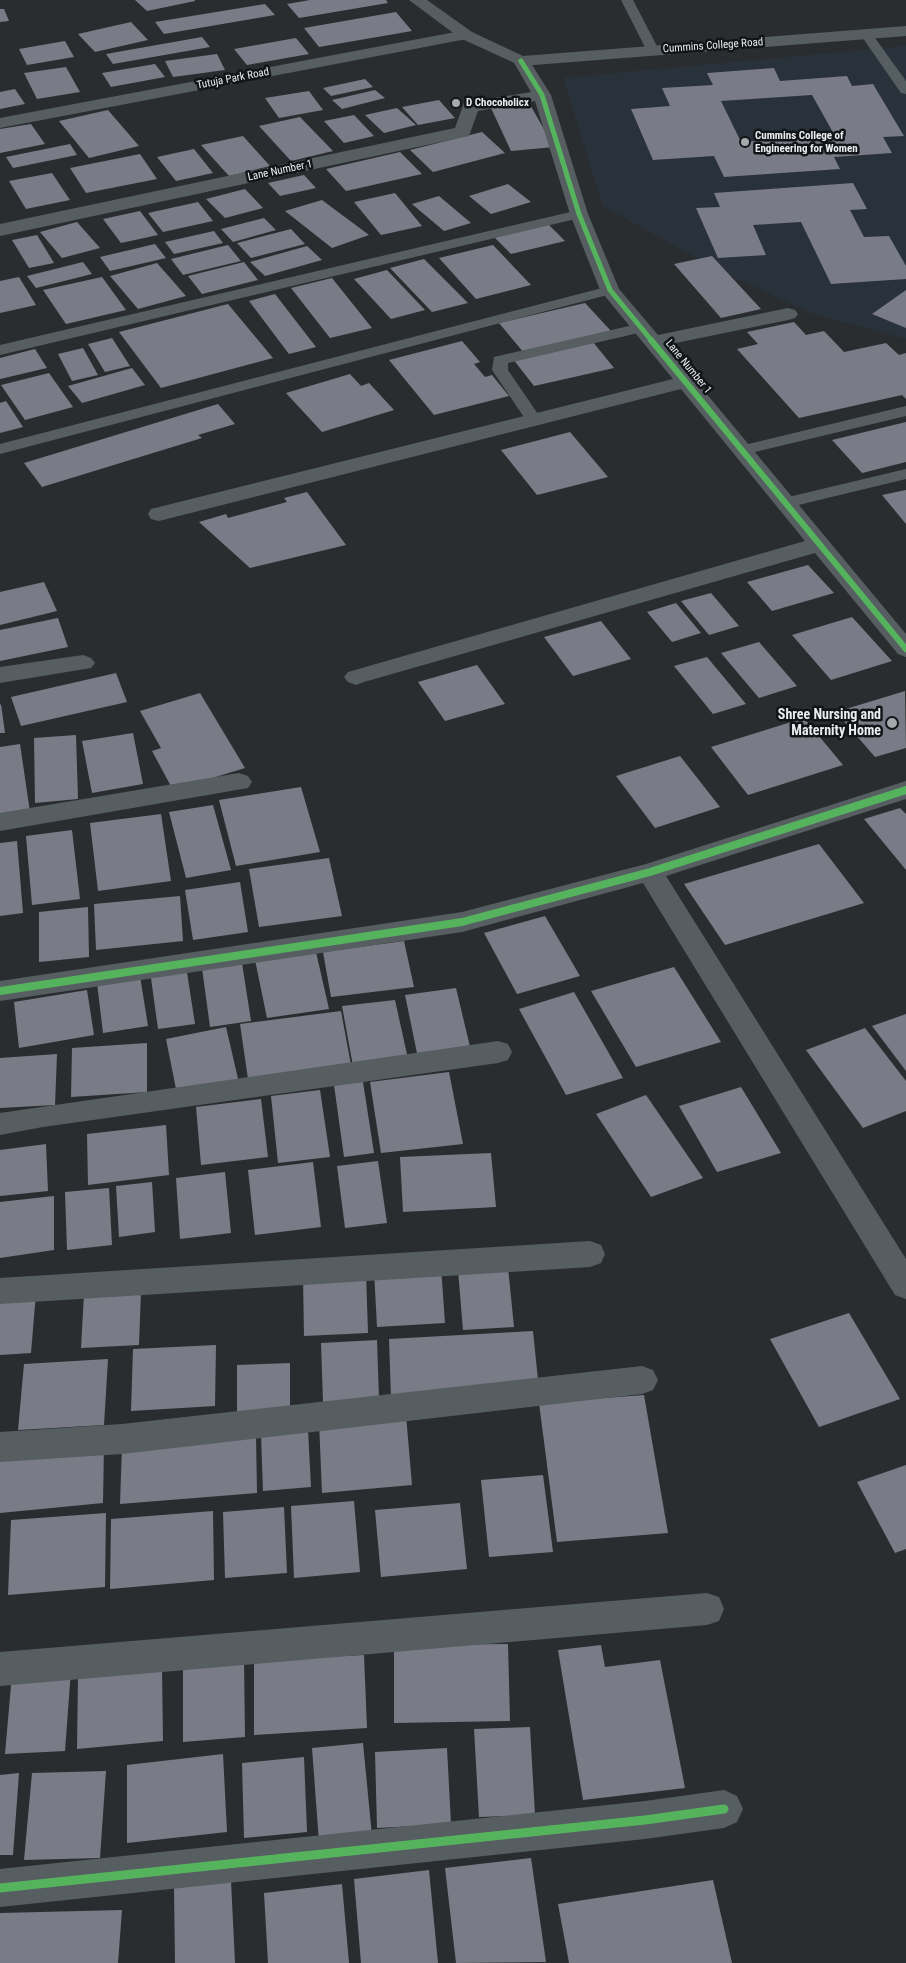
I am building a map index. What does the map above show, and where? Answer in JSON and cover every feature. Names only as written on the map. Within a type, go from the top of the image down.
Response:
[{"type":"street","points":[[417,0],[466,35],[521,61]]},
{"type":"street","name":"Cummins College Road","points":[[521,61],[906,31]]},
{"type":"street","name":"Tutuja Park Road","points":[[0,123],[466,35]]},
{"type":"street","name":"Lane Number 1","points":[[521,61],[542,95],[579,214],[610,290],[906,649]]},
{"type":"street","name":"Lane Number 1","points":[[0,230],[463,132],[470,107],[542,95]]},
{"type":"street","points":[[647,335],[788,314]]},
{"type":"street","points":[[159,514],[686,382]]},
{"type":"street","points":[[356,677],[820,544]]},
{"type":"street","points":[[0,675],[83,663]]},
{"type":"street","points":[[0,822],[239,782]]},
{"type":"street","points":[[0,991],[453,923],[650,872],[906,790]]},
{"type":"street","points":[[650,872],[906,1286]]},
{"type":"street","points":[[0,1124],[43,1116],[498,1052]]},
{"type":"street","points":[[0,1291],[590,1254]]},
{"type":"street","points":[[0,1448],[122,1439],[642,1380]]},
{"type":"street","points":[[0,1668],[707,1609]]},
{"type":"street","points":[[0,1888],[646,1820],[724,1809]]},
{"type":"lane","points":[[627,0],[653,50]]},
{"type":"lane","points":[[866,34],[906,90]]},
{"type":"lane","points":[[0,350],[579,214]]},
{"type":"lane","points":[[0,449],[610,290]]},
{"type":"lane","points":[[534,420],[500,370],[500,360],[647,335]]},
{"type":"lane","points":[[742,450],[906,411]]},
{"type":"lane","points":[[786,503],[906,474]]},
{"type":"shaded area","name":"Cummins College of Engineering for Women","points":[[906,46],[906,339],[811,313],[719,270],[603,206],[563,78]]},
{"type":"building","points":[[135,0],[195,0],[195,1],[147,11]]},
{"type":"building","points":[[310,0],[386,0],[388,3],[299,18],[287,4]]},
{"type":"building","points":[[265,4],[275,15],[164,34],[155,22]]},
{"type":"building","points":[[0,9],[4,9],[9,21],[0,22]]},
{"type":"building","points":[[396,12],[412,31],[319,47],[304,28]]},
{"type":"building","points":[[131,22],[148,40],[95,52],[78,34]]},
{"type":"building","points":[[202,37],[210,47],[113,64],[106,54]]},
{"type":"building","points":[[296,38],[309,54],[247,65],[234,49]]},
{"type":"building","points":[[65,41],[74,57],[27,65],[19,49]]},
{"type":"building","points":[[217,54],[225,70],[173,77],[165,61]]},
{"type":"building","points":[[155,64],[165,77],[111,87],[102,73]]},
{"type":"building","points":[[66,67],[80,92],[37,99],[24,73]]},
{"type":"building","points":[[774,68],[780,81],[847,76],[852,86],[873,84],[904,136],[883,137],[892,153],[834,157],[840,169],[724,177],[714,156],[653,160],[631,109],[670,106],[662,88],[713,85],[707,73]],"holes":[[[812,95],[835,136],[741,142],[721,101]]]},
{"type":"building","points":[[365,79],[373,87],[331,96],[323,88]]},
{"type":"building","points":[[15,89],[25,104],[0,109],[0,92]]},
{"type":"building","points":[[375,90],[385,98],[342,109],[332,100]]},
{"type":"building","points":[[309,91],[323,110],[279,118],[265,98]]},
{"type":"building","points":[[439,100],[455,118],[418,125],[402,107]]},
{"type":"building","points":[[528,101],[554,147],[511,151],[491,108]]},
{"type":"building","points":[[397,108],[416,125],[384,133],[365,115]]},
{"type":"building","points":[[108,110],[139,146],[89,158],[59,121]]},
{"type":"building","points":[[354,115],[374,136],[344,143],[324,121]]},
{"type":"building","points":[[300,117],[333,151],[291,161],[259,126]]},
{"type":"building","points":[[31,124],[45,144],[0,153],[0,129]]},
{"type":"building","points":[[482,132],[505,153],[433,172],[410,150]]},
{"type":"building","points":[[243,136],[270,166],[229,176],[201,145]]},
{"type":"building","points":[[70,144],[77,155],[13,168],[6,157]]},
{"type":"building","points":[[194,149],[213,173],[176,181],[157,157]]},
{"type":"building","points":[[400,152],[422,174],[346,191],[326,169]]},
{"type":"building","points":[[140,154],[157,179],[86,193],[70,168]]},
{"type":"building","points":[[52,173],[70,200],[26,209],[9,181]]},
{"type":"building","points":[[304,175],[316,188],[280,196],[268,183]]},
{"type":"building","points":[[853,183],[867,209],[850,210],[864,237],[889,236],[906,266],[906,279],[831,284],[801,222],[753,225],[766,255],[718,258],[696,208],[720,207],[714,193]]},
{"type":"building","points":[[508,184],[531,202],[491,214],[469,196]]},
{"type":"building","points":[[245,189],[263,208],[225,218],[206,199]]},
{"type":"building","points":[[395,193],[422,226],[381,235],[354,202]]},
{"type":"building","points":[[439,196],[471,223],[444,231],[412,204]]},
{"type":"building","points":[[322,200],[369,235],[332,248],[285,211]]},
{"type":"building","points":[[198,202],[213,221],[163,232],[148,213]]},
{"type":"building","points":[[140,211],[158,235],[121,243],[103,219]]},
{"type":"building","points":[[264,218],[276,230],[233,242],[221,229]]},
{"type":"building","points":[[77,222],[100,248],[62,258],[40,232]]},
{"type":"building","points":[[548,224],[565,241],[511,254],[494,237]]},
{"type":"building","points":[[291,229],[305,244],[251,258],[237,243]]},
{"type":"building","points":[[214,231],[223,243],[174,254],[165,242]]},
{"type":"building","points":[[37,235],[54,263],[29,268],[12,240]]},
{"type":"building","points":[[155,244],[166,258],[110,271],[100,257]]},
{"type":"building","points":[[228,245],[241,261],[183,275],[171,259]]},
{"type":"building","points":[[493,245],[531,285],[476,299],[439,258]]},
{"type":"building","points":[[307,246],[322,260],[265,276],[250,262]]},
{"type":"building","points":[[712,256],[761,309],[721,318],[674,264]]},
{"type":"building","points":[[424,259],[468,303],[432,312],[390,268]]},
{"type":"building","points":[[83,262],[92,274],[36,288],[27,276]]},
{"type":"building","points":[[244,262],[258,280],[202,294],[188,276]]},
{"type":"building","points":[[157,263],[186,296],[138,309],[110,276]]},
{"type":"building","points":[[387,270],[425,310],[391,319],[354,279]]},
{"type":"building","points":[[19,277],[36,305],[0,313],[0,281]]},
{"type":"building","points":[[102,277],[126,310],[66,324],[43,290]]},
{"type":"building","points":[[332,278],[372,328],[330,338],[291,288]]},
{"type":"building","points":[[906,290],[906,328],[872,314]]},
{"type":"building","points":[[275,294],[316,347],[289,354],[249,301]]},
{"type":"building","points":[[585,303],[611,331],[524,353],[499,323]]},
{"type":"building","points":[[228,304],[273,358],[161,388],[119,332]]},
{"type":"building","points":[[794,322],[806,335],[824,331],[844,352],[886,343],[899,355],[906,353],[906,399],[902,395],[799,418],[737,349],[758,344],[747,332]]},
{"type":"building","points":[[112,338],[130,366],[105,372],[88,344]]},
{"type":"building","points":[[462,341],[480,362],[474,364],[485,377],[492,375],[509,396],[434,415],[389,360]]},
{"type":"building","points":[[593,342],[614,368],[534,386],[513,359]]},
{"type":"building","points":[[83,348],[98,375],[72,381],[58,354]]},
{"type":"building","points":[[35,349],[47,368],[0,379],[0,358]]},
{"type":"building","points":[[132,368],[145,385],[82,403],[68,386]]},
{"type":"building","points":[[49,373],[73,407],[25,420],[1,385]]},
{"type":"building","points":[[350,374],[361,386],[369,383],[394,410],[322,432],[286,393]]},
{"type":"building","points":[[6,401],[23,427],[0,433],[0,403]]},
{"type":"building","points":[[218,404],[235,424],[198,435],[202,438],[42,487],[24,463]]},
{"type":"building","points":[[906,422],[906,462],[862,473],[832,440]]},
{"type":"building","points":[[570,432],[608,477],[537,495],[501,450]]},
{"type":"building","points":[[906,490],[906,524],[882,495]]},
{"type":"building","points":[[307,492],[346,545],[250,568],[199,522],[226,514],[228,518],[287,502],[284,498]]},
{"type":"building","points":[[808,565],[834,593],[772,611],[747,582]]},
{"type":"building","points":[[44,582],[57,611],[0,625],[0,592]]},
{"type":"building","points":[[711,593],[739,626],[709,635],[681,601]]},
{"type":"building","points":[[676,603],[701,633],[672,642],[647,612]]},
{"type":"building","points":[[852,617],[892,661],[831,680],[792,635]]},
{"type":"building","points":[[58,618],[68,647],[0,661],[0,630]]},
{"type":"building","points":[[601,621],[631,659],[573,676],[544,637]]},
{"type":"building","points":[[759,642],[797,686],[759,698],[721,653]]},
{"type":"building","points":[[707,657],[746,704],[713,714],[674,666]]},
{"type":"building","points":[[477,665],[505,704],[445,721],[418,682]]},
{"type":"building","points":[[116,673],[127,702],[21,726],[11,697]]},
{"type":"building","points":[[905,691],[906,748],[875,757],[836,712]]},
{"type":"building","points":[[200,693],[245,768],[173,790],[152,751],[161,748],[140,711]]},
{"type":"building","points":[[1,704],[5,733],[0,733]]},
{"type":"building","points":[[804,718],[843,765],[748,795],[711,747]]},
{"type":"building","points":[[133,733],[143,784],[92,793],[82,741]]},
{"type":"building","points":[[76,735],[78,799],[35,803],[34,738]]},
{"type":"building","points":[[20,744],[30,812],[0,816],[0,747]]},
{"type":"building","points":[[680,756],[720,807],[655,828],[616,776]]},
{"type":"building","points":[[301,787],[320,852],[236,866],[219,800]]},
{"type":"building","points":[[213,805],[231,870],[186,878],[169,812]]},
{"type":"building","points":[[900,808],[906,814],[906,870],[864,819]]},
{"type":"building","points":[[161,814],[171,881],[98,891],[90,823]]},
{"type":"building","points":[[72,830],[80,899],[32,905],[26,836]]},
{"type":"building","points":[[17,841],[23,913],[0,916],[0,843]]},
{"type":"building","points":[[819,844],[864,903],[725,945],[684,884]]},
{"type":"building","points":[[329,858],[342,916],[259,927],[249,869]]},
{"type":"building","points":[[240,882],[248,932],[193,940],[185,890]]},
{"type":"building","points":[[180,896],[183,941],[96,950],[94,904]]},
{"type":"building","points":[[88,907],[89,957],[39,962],[39,912]]},
{"type":"building","points":[[545,916],[580,976],[517,994],[484,933]]},
{"type":"building","points":[[404,941],[414,987],[331,997],[323,952]]},
{"type":"building","points":[[316,952],[329,1009],[267,1018],[255,960]]},
{"type":"building","points":[[242,963],[251,1021],[210,1027],[202,968]]},
{"type":"building","points":[[186,966],[195,1024],[158,1029],[150,971]]},
{"type":"building","points":[[674,967],[721,1042],[636,1067],[591,991]]},
{"type":"building","points":[[140,976],[148,1026],[103,1033],[97,983]]},
{"type":"building","points":[[456,988],[471,1051],[418,1058],[405,995]]},
{"type":"building","points":[[87,990],[94,1035],[19,1048],[14,1002]]},
{"type":"building","points":[[574,992],[623,1078],[566,1095],[519,1009]]},
{"type":"building","points":[[395,1000],[408,1059],[353,1066],[342,1006]]},
{"type":"building","points":[[341,1011],[351,1065],[248,1079],[240,1024]]},
{"type":"building","points":[[906,1014],[906,1071],[872,1026]]},
{"type":"building","points":[[226,1027],[239,1083],[177,1094],[166,1039]]},
{"type":"building","points":[[865,1028],[906,1081],[906,1111],[863,1128],[806,1050]]},
{"type":"building","points":[[147,1043],[147,1092],[71,1097],[72,1048]]},
{"type":"building","points":[[57,1054],[55,1105],[0,1108],[0,1058]]},
{"type":"building","points":[[449,1072],[463,1144],[381,1153],[370,1082]]},
{"type":"building","points":[[363,1082],[374,1153],[344,1157],[334,1085]]},
{"type":"building","points":[[741,1087],[781,1153],[717,1172],[679,1106]]},
{"type":"building","points":[[320,1090],[330,1157],[278,1163],[271,1096]]},
{"type":"building","points":[[646,1095],[703,1178],[651,1197],[596,1114]]},
{"type":"building","points":[[261,1099],[268,1157],[201,1165],[196,1107]]},
{"type":"building","points":[[166,1125],[169,1175],[88,1185],[87,1134]]},
{"type":"building","points":[[46,1144],[48,1191],[0,1196],[0,1150]]},
{"type":"building","points":[[491,1153],[496,1207],[403,1212],[400,1157]]},
{"type":"building","points":[[378,1161],[387,1223],[345,1228],[337,1166]]},
{"type":"building","points":[[313,1162],[321,1227],[255,1235],[248,1170]]},
{"type":"building","points":[[225,1172],[231,1233],[180,1239],[176,1178]]},
{"type":"building","points":[[152,1182],[155,1232],[119,1237],[116,1186]]},
{"type":"building","points":[[109,1188],[112,1245],[67,1250],[65,1192]]},
{"type":"building","points":[[54,1196],[54,1250],[0,1258],[0,1202]]},
{"type":"building","points":[[441,1267],[445,1323],[377,1327],[374,1270]]},
{"type":"building","points":[[508,1267],[514,1327],[463,1330],[458,1270]]},
{"type":"building","points":[[366,1273],[368,1333],[304,1336],[303,1276]]},
{"type":"building","points":[[141,1291],[139,1345],[81,1348],[84,1294]]},
{"type":"building","points":[[36,1293],[31,1353],[0,1355],[0,1295]]},
{"type":"building","points":[[849,1313],[900,1399],[819,1427],[770,1339]]},
{"type":"building","points":[[533,1331],[539,1390],[391,1398],[389,1339]]},
{"type":"building","points":[[377,1340],[379,1399],[323,1402],[321,1343]]},
{"type":"building","points":[[216,1345],[215,1406],[131,1411],[133,1349]]},
{"type":"building","points":[[108,1359],[104,1425],[18,1430],[24,1364]]},
{"type":"building","points":[[290,1363],[290,1415],[237,1418],[237,1365]]},
{"type":"building","points":[[644,1395],[668,1533],[557,1542],[539,1403]]},
{"type":"building","points":[[406,1415],[412,1485],[322,1493],[319,1421]]},
{"type":"building","points":[[308,1430],[311,1487],[263,1491],[261,1434]]},
{"type":"building","points":[[256,1436],[257,1493],[120,1504],[122,1446]]},
{"type":"building","points":[[104,1444],[103,1503],[0,1513],[0,1453]]},
{"type":"building","points":[[906,1465],[906,1549],[895,1553],[857,1482]]},
{"type":"building","points":[[543,1475],[553,1552],[489,1557],[481,1480]]},
{"type":"building","points":[[354,1501],[360,1572],[294,1578],[291,1506]]},
{"type":"building","points":[[460,1503],[467,1569],[381,1577],[375,1510]]},
{"type":"building","points":[[284,1507],[287,1573],[225,1578],[223,1512]]},
{"type":"building","points":[[213,1511],[214,1580],[110,1589],[111,1519]]},
{"type":"building","points":[[106,1513],[105,1587],[8,1595],[11,1520]]},
{"type":"building","points":[[508,1644],[510,1721],[394,1723],[394,1645]]},
{"type":"building","points":[[601,1645],[605,1667],[660,1660],[685,1788],[583,1800],[558,1650]]},
{"type":"building","points":[[364,1655],[367,1728],[254,1735],[254,1661]]},
{"type":"building","points":[[244,1659],[245,1737],[183,1742],[183,1663]]},
{"type":"building","points":[[162,1668],[163,1741],[77,1749],[78,1676]]},
{"type":"building","points":[[71,1670],[65,1751],[5,1754],[12,1674]]},
{"type":"building","points":[[530,1727],[535,1815],[479,1817],[474,1729]]},
{"type":"building","points":[[363,1743],[372,1836],[319,1842],[312,1748]]},
{"type":"building","points":[[447,1748],[451,1824],[377,1828],[375,1752]]},
{"type":"building","points":[[223,1754],[227,1832],[127,1843],[127,1765]]},
{"type":"building","points":[[304,1757],[307,1832],[244,1838],[242,1763]]},
{"type":"building","points":[[106,1771],[100,1858],[24,1860],[32,1773]]},
{"type":"building","points":[[19,1773],[13,1855],[0,1855],[0,1775]]},
{"type":"building","points":[[531,1858],[546,1962],[456,1963],[445,1868]]},
{"type":"building","points":[[429,1870],[438,1963],[361,1963],[354,1879]]},
{"type":"building","points":[[713,1880],[732,1963],[569,1963],[558,1904]]},
{"type":"building","points":[[231,1881],[235,1963],[175,1963],[174,1888]]},
{"type":"building","points":[[342,1884],[349,1963],[268,1963],[264,1893]]},
{"type":"building","points":[[122,1910],[118,1963],[0,1963],[0,1913]]},
{"type":"cycle path","points":[[521,61],[542,95],[579,214],[610,290],[906,649]]},
{"type":"cycle path","points":[[0,991],[392,934],[462,922],[650,872],[906,790]]},
{"type":"cycle path","points":[[0,1888],[645,1820],[724,1809]]},
{"type":"place","name":"D Chocoholicx","points":[[456,103]]},
{"type":"place","name":"Cummins College of Engineering for Women","points":[[745,142]]},
{"type":"place","name":"Shree Nursing and Maternity Home","points":[[892,723]]}]
